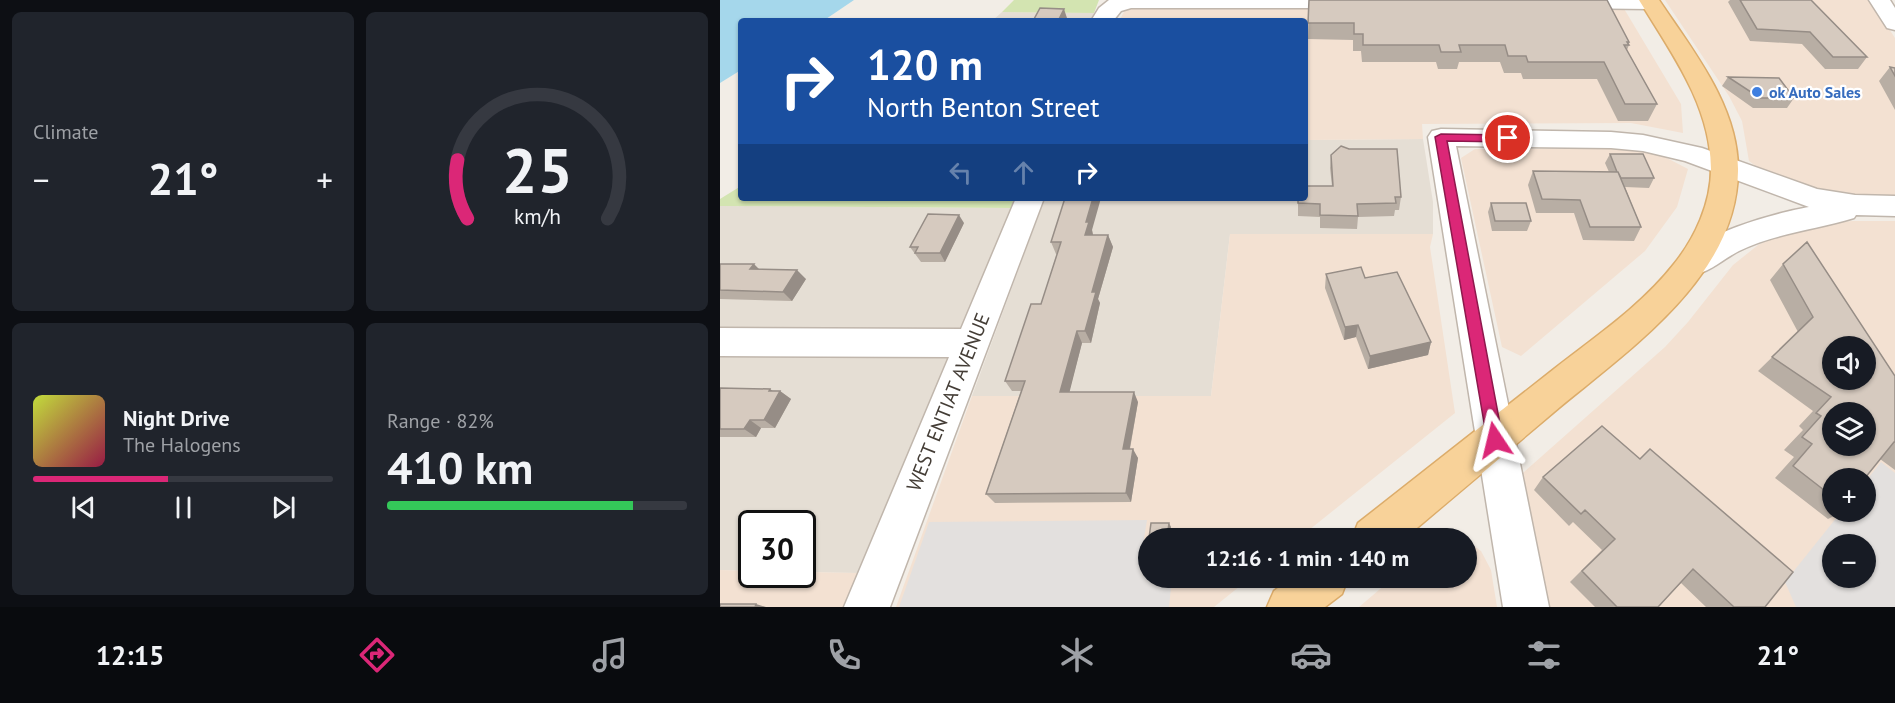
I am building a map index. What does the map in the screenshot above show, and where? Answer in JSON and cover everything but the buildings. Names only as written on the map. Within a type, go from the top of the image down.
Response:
[{"type":"main road","points":[[1386,528],[1663,300],[1692,265],[1706,243],[1716,220],[1724,186],[1724,166],[1714,112],[1699,82],[1650,1]]},
{"type":"main road","points":[[1290,607],[1314,588]]},
{"type":"street","points":[[1880,0],[1895,23]]},
{"type":"street","points":[[1538,2],[1650,1]]},
{"type":"street","points":[[1108,13],[1131,2],[1373,2]]},
{"type":"street","points":[[1526,607],[1441,137],[1634,141],[1677,150],[1813,198],[1842,203],[1886,206]]},
{"type":"street","name":"WEST ENTIAT AVENUE","points":[[867,607],[1029,201]]},
{"type":"street","points":[[1692,265],[1724,245],[1769,226],[1812,216],[1886,206]]},
{"type":"street","points":[[720,342],[971,343]]},
{"type":"shaded area","points":[[1665,0],[1870,0],[1895,38],[1895,196],[1832,193],[1765,173],[1749,161],[1742,121],[1729,96]]},
{"type":"shaded area","points":[[1623,7],[1681,104],[1683,133],[1631,123],[1422,124],[1423,139],[1308,140],[1308,18],[1121,18],[1125,10],[1134,8]]},
{"type":"shaded area","points":[[1002,12],[1094,13],[1092,18],[995,18]]},
{"type":"shaded area","points":[[1423,139],[1433,202],[1433,234],[1230,234],[1211,396],[972,396],[1044,201],[1308,201],[1308,140]]},
{"type":"shaded area","points":[[1636,148],[1663,156],[1688,169],[1677,207],[1645,251],[1521,356],[1502,347],[1461,158],[1475,149]]},
{"type":"shaded area","points":[[720,206],[1015,208],[858,573],[816,572],[816,510],[738,510],[738,571],[720,570]]},
{"type":"shaded area","points":[[1895,221],[1895,607],[1539,607],[1516,479],[1665,347],[1733,265],[1758,245],[1785,232],[1817,224]]},
{"type":"shaded area","points":[[1230,234],[1433,234],[1430,247],[1455,413],[1311,528],[1138,528],[1138,588],[1238,588],[1214,607],[896,607],[972,396],[1211,396]]},
{"type":"shaded area","points":[[1881,462],[1895,473],[1895,607],[1796,607],[1785,582],[1822,536],[1822,588],[1876,588],[1876,534],[1823,534],[1833,522],[1876,522],[1876,468]]},
{"type":"shaded area","points":[[1147,520],[1146,528],[1138,528],[1138,588],[1171,588],[1169,607],[899,607],[929,522]]},
{"type":"shaded area","points":[[1477,548],[1481,551],[1491,570],[1497,607],[1359,607],[1381,588],[1477,588]]},
{"type":"shaded area","points":[[720,570],[738,571],[738,588],[816,588],[816,572],[858,573],[845,607],[720,607]]},
{"type":"green space","points":[[1014,0],[1099,0],[1094,13],[1002,12]]},
{"type":"green space","points":[[738,188],[738,201],[1018,201],[1015,208],[720,206],[720,199]]},
{"type":"water","points":[[720,0],[854,0],[827,18],[738,18],[738,72],[720,83]]},
{"type":"place","name":"ok Auto Sales","points":[[1757,92]]},
{"type":"route","points":[[1495,440],[1441,137],[1508,138]]}]
